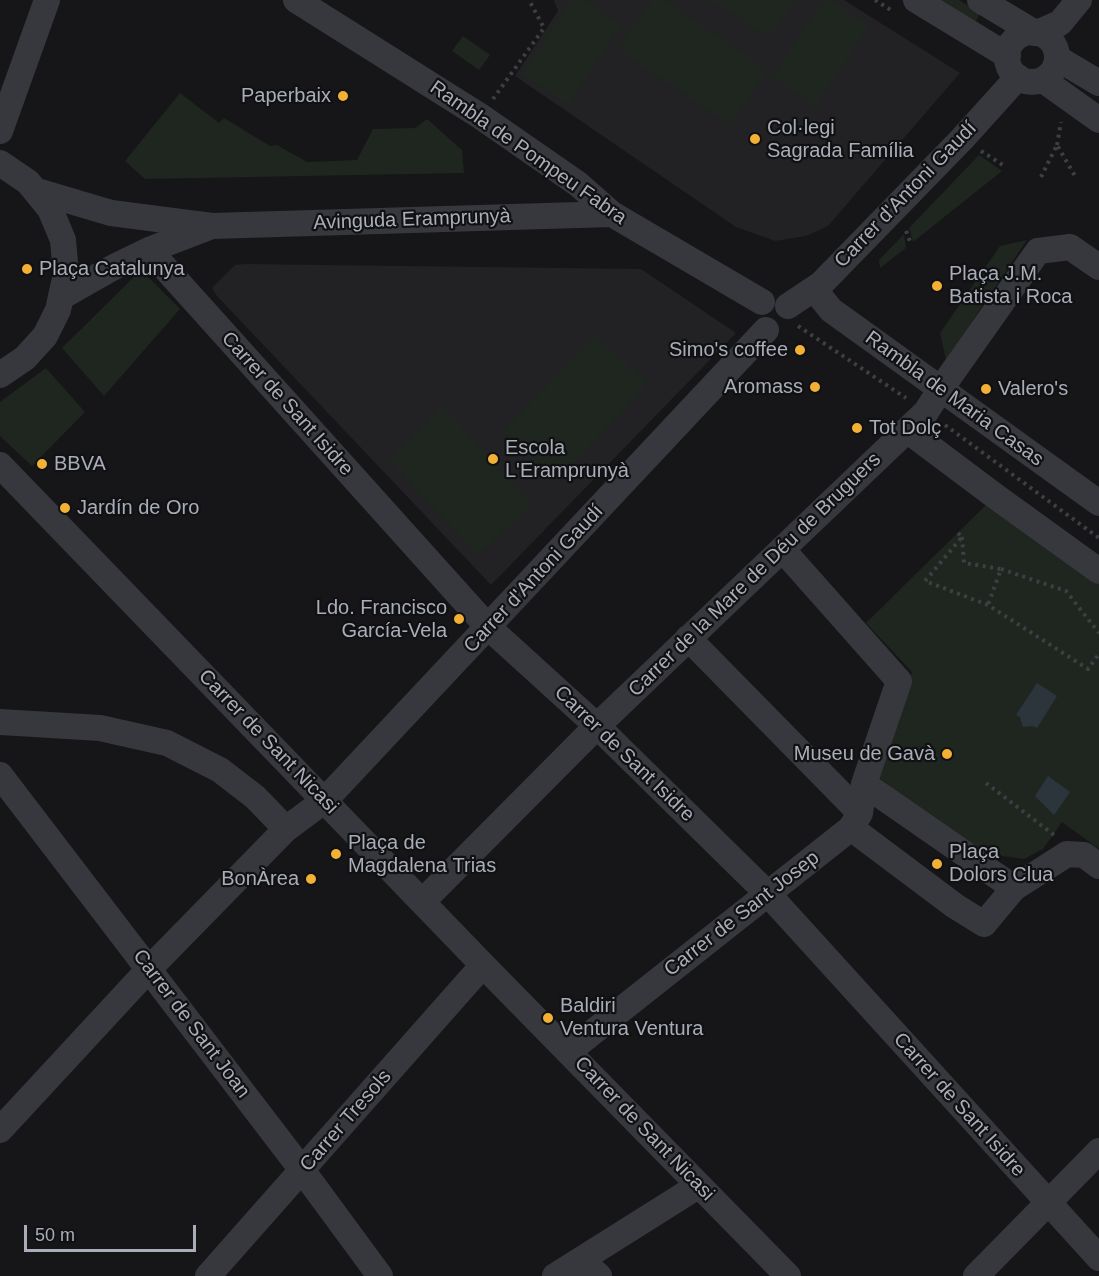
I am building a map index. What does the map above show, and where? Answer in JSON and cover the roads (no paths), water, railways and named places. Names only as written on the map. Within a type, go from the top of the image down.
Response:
[{"type":"street","points":[[0,131],[47,0]]},
{"type":"street","name":"Rambla de Pompeu Fabra","points":[[296,0],[480,116],[578,184],[612,214],[762,302]]},
{"type":"street","points":[[916,0],[1099,120]]},
{"type":"street","points":[[980,0],[1044,30],[1056,54],[1099,83]]},
{"type":"street","points":[[1023,71],[1009,49],[1018,37],[1044,30],[1079,0]]},
{"type":"street","points":[[1023,71],[1053,71],[1056,54]]},
{"type":"street","name":"Carrer d'Antoni Gaudí","points":[[788,306],[815,290],[962,139],[1023,71]]},
{"type":"street","points":[[0,163],[19,175],[37,191],[50,209],[63,240],[66,274],[63,296],[52,324],[25,358],[0,375]]},
{"type":"street","points":[[37,191],[111,213],[212,226]]},
{"type":"street","name":"Avinguda Eramprunyà","points":[[212,226],[612,214]]},
{"type":"street","points":[[63,296],[149,250],[212,226]]},
{"type":"street","name":"Carrer de la Mare de Déu de Bruguers","points":[[423,901],[597,726],[927,412],[1038,251],[1070,247],[1099,267]]},
{"type":"street","name":"Carrer de Sant Isidre","points":[[149,250],[488,627],[597,726],[768,894],[1099,1258]]},
{"type":"street","name":"Rambla de Maria Casas","points":[[815,290],[831,310],[1099,503]]},
{"type":"street","points":[[774,298],[784,301],[788,306],[791,318],[786,327],[778,332],[766,330],[760,326],[757,317],[762,302],[774,298]]},
{"type":"street","name":"Carrer d'Antoni Gaudí","points":[[325,800],[766,330]]},
{"type":"street","points":[[907,430],[1099,571]]},
{"type":"street","name":"Carrer de Sant Nicasi","points":[[0,465],[423,901],[483,966],[788,1276]]},
{"type":"street","points":[[782,549],[898,681],[864,784],[856,820]]},
{"type":"street","points":[[688,638],[856,820],[955,906],[984,924],[1014,888],[1067,854],[1084,855],[1099,866]]},
{"type":"street","points":[[0,722],[100,728],[167,743],[220,770],[255,797],[286,829]]},
{"type":"street","name":"Carrer de Sant Joan","points":[[0,775],[303,1170],[380,1276]]},
{"type":"street","points":[[864,784],[1014,888]]},
{"type":"street","points":[[0,1130],[149,969],[286,829],[325,800]]},
{"type":"street","name":"Carrer de Sant Josep","points":[[569,1051],[768,894],[856,820]]},
{"type":"street","name":"Carrer Tresols","points":[[208,1276],[483,966]]},
{"type":"street","points":[[976,1276],[1099,1151]]},
{"type":"street","points":[[555,1276],[590,1268],[698,1186]]},
{"type":"place","name":"Paperbaix","points":[[343,96]]},
{"type":"place","name":"Col·legi Sagrada Família","points":[[755,139]]},
{"type":"place","name":"Plaça Catalunya","points":[[27,269]]},
{"type":"place","name":"Plaça J.M. Batista i Roca","points":[[937,286]]},
{"type":"place","name":"Simo's coffee","points":[[800,350]]},
{"type":"place","name":"Aromass","points":[[815,387]]},
{"type":"place","name":"Valero's","points":[[986,389]]},
{"type":"place","name":"Tot Dolç","points":[[857,428]]},
{"type":"place","name":"Escola L'Eramprunyà","points":[[493,459]]},
{"type":"place","name":"BBVA","points":[[42,464]]},
{"type":"place","name":"Jardín de Oro","points":[[65,508]]},
{"type":"place","name":"Ldo. Francisco García-Vela","points":[[459,619]]},
{"type":"place","name":"Museu de Gavà","points":[[947,754]]},
{"type":"place","name":"Plaça de Magdalena Trias","points":[[336,854]]},
{"type":"place","name":"Plaça Dolors Clua","points":[[937,864]]},
{"type":"place","name":"BonÀrea","points":[[311,879]]},
{"type":"place","name":"Baldiri Ventura Ventura","points":[[548,1018]]}]
